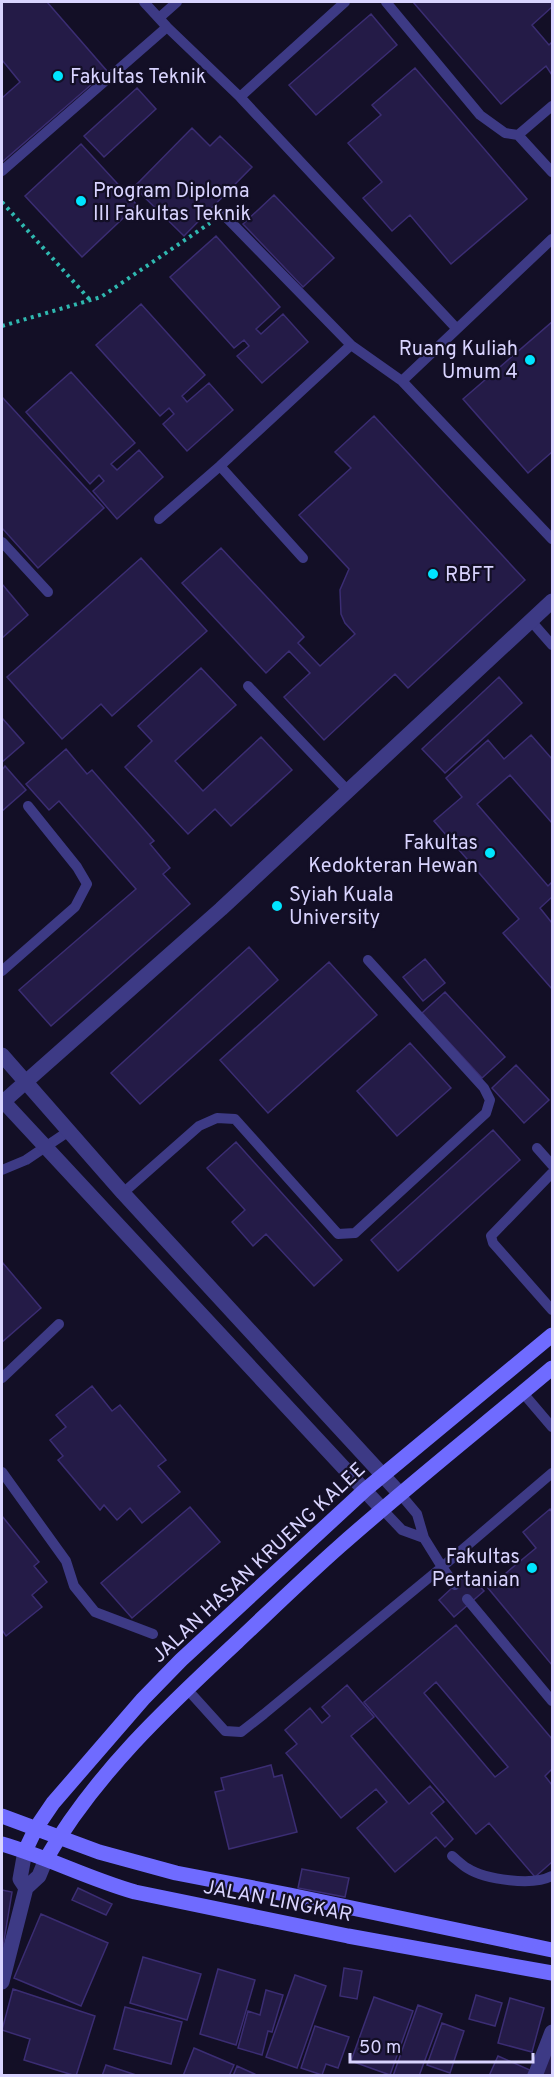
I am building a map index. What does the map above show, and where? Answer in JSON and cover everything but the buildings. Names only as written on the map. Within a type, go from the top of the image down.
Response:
[{"type":"street","points":[[383,1510],[2,1101],[221,909],[552,602]]},
{"type":"street","points":[[2,1055],[123,1193],[401,1495]]},
{"type":"street","name":"JALAN HASAN KRUENG KALEE","points":[[25,1851],[36,1828],[53,1803],[143,1699],[273,1574],[365,1490],[552,1335]]},
{"type":"street","points":[[2,1982],[26,1888],[35,1882],[46,1859],[76,1810],[110,1769],[187,1689],[339,1546],[552,1368]]},
{"type":"street","points":[[2,1816],[99,1852],[176,1873],[290,1894],[552,1950]]},
{"type":"street","name":"JALAN LINGKAR","points":[[2,1844],[113,1886],[135,1892],[360,1938],[552,1973]]},
{"type":"street","points":[[25,1851],[20,1878],[26,1888]]},
{"type":"street","points":[[535,2076],[552,2032]]},
{"type":"lane","points":[[144,2],[240,97],[457,329]]},
{"type":"lane","points":[[159,18],[177,2]]},
{"type":"lane","points":[[240,97],[345,2]]},
{"type":"lane","points":[[386,2],[480,115],[505,133],[518,135],[552,172]]},
{"type":"lane","points":[[2,171],[167,27]]},
{"type":"lane","points":[[518,135],[552,106]]},
{"type":"lane","points":[[223,214],[351,345],[402,381],[552,538]]},
{"type":"lane","points":[[402,381],[552,239]]},
{"type":"lane","points":[[159,519],[351,345]]},
{"type":"lane","points":[[220,466],[303,558]]},
{"type":"lane","points":[[2,542],[48,592]]},
{"type":"lane","points":[[531,621],[552,645]]},
{"type":"lane","points":[[248,686],[348,791]]},
{"type":"lane","points":[[2,971],[75,907],[87,884],[77,867],[28,806]]},
{"type":"lane","points":[[123,1193],[199,1126],[217,1118],[235,1119],[338,1234],[355,1233],[486,1113],[490,1101],[484,1088],[368,960]]},
{"type":"lane","points":[[2,1170],[26,1160],[69,1131]]},
{"type":"lane","points":[[537,1148],[552,1165]]},
{"type":"lane","points":[[552,1173],[491,1236],[493,1243],[552,1310]]},
{"type":"lane","points":[[2,1378],[59,1324]]},
{"type":"lane","points":[[523,1393],[552,1428]]},
{"type":"lane","points":[[2,1472],[66,1561],[74,1587],[95,1612],[153,1634]]},
{"type":"lane","points":[[187,1689],[225,1731],[241,1732],[552,1473]]},
{"type":"lane","points":[[401,1495],[417,1514],[424,1538],[455,1585]]},
{"type":"lane","points":[[383,1510],[402,1530],[424,1538]]},
{"type":"lane","points":[[467,1599],[552,1701]]},
{"type":"lane","points":[[452,1856],[469,1870],[501,1879],[527,1883],[552,1876]]},
{"type":"path","points":[[2,202],[90,300]]},
{"type":"path","points":[[2,326],[101,297],[223,214]]},
{"type":"place","name":"Fakultas Teknik","points":[[58,76]]},
{"type":"place","name":"Program Diploma III Fakultas Teknik","points":[[81,201]]},
{"type":"place","name":"Ruang Kuliah Umum 4","points":[[530,360]]},
{"type":"place","name":"RBFT","points":[[433,574]]},
{"type":"place","name":"Fakultas Kedokteran Hewan","points":[[490,853]]},
{"type":"place","name":"Syiah Kuala University","points":[[277,906]]},
{"type":"place","name":"Fakultas Pertanian","points":[[532,1568]]}]
